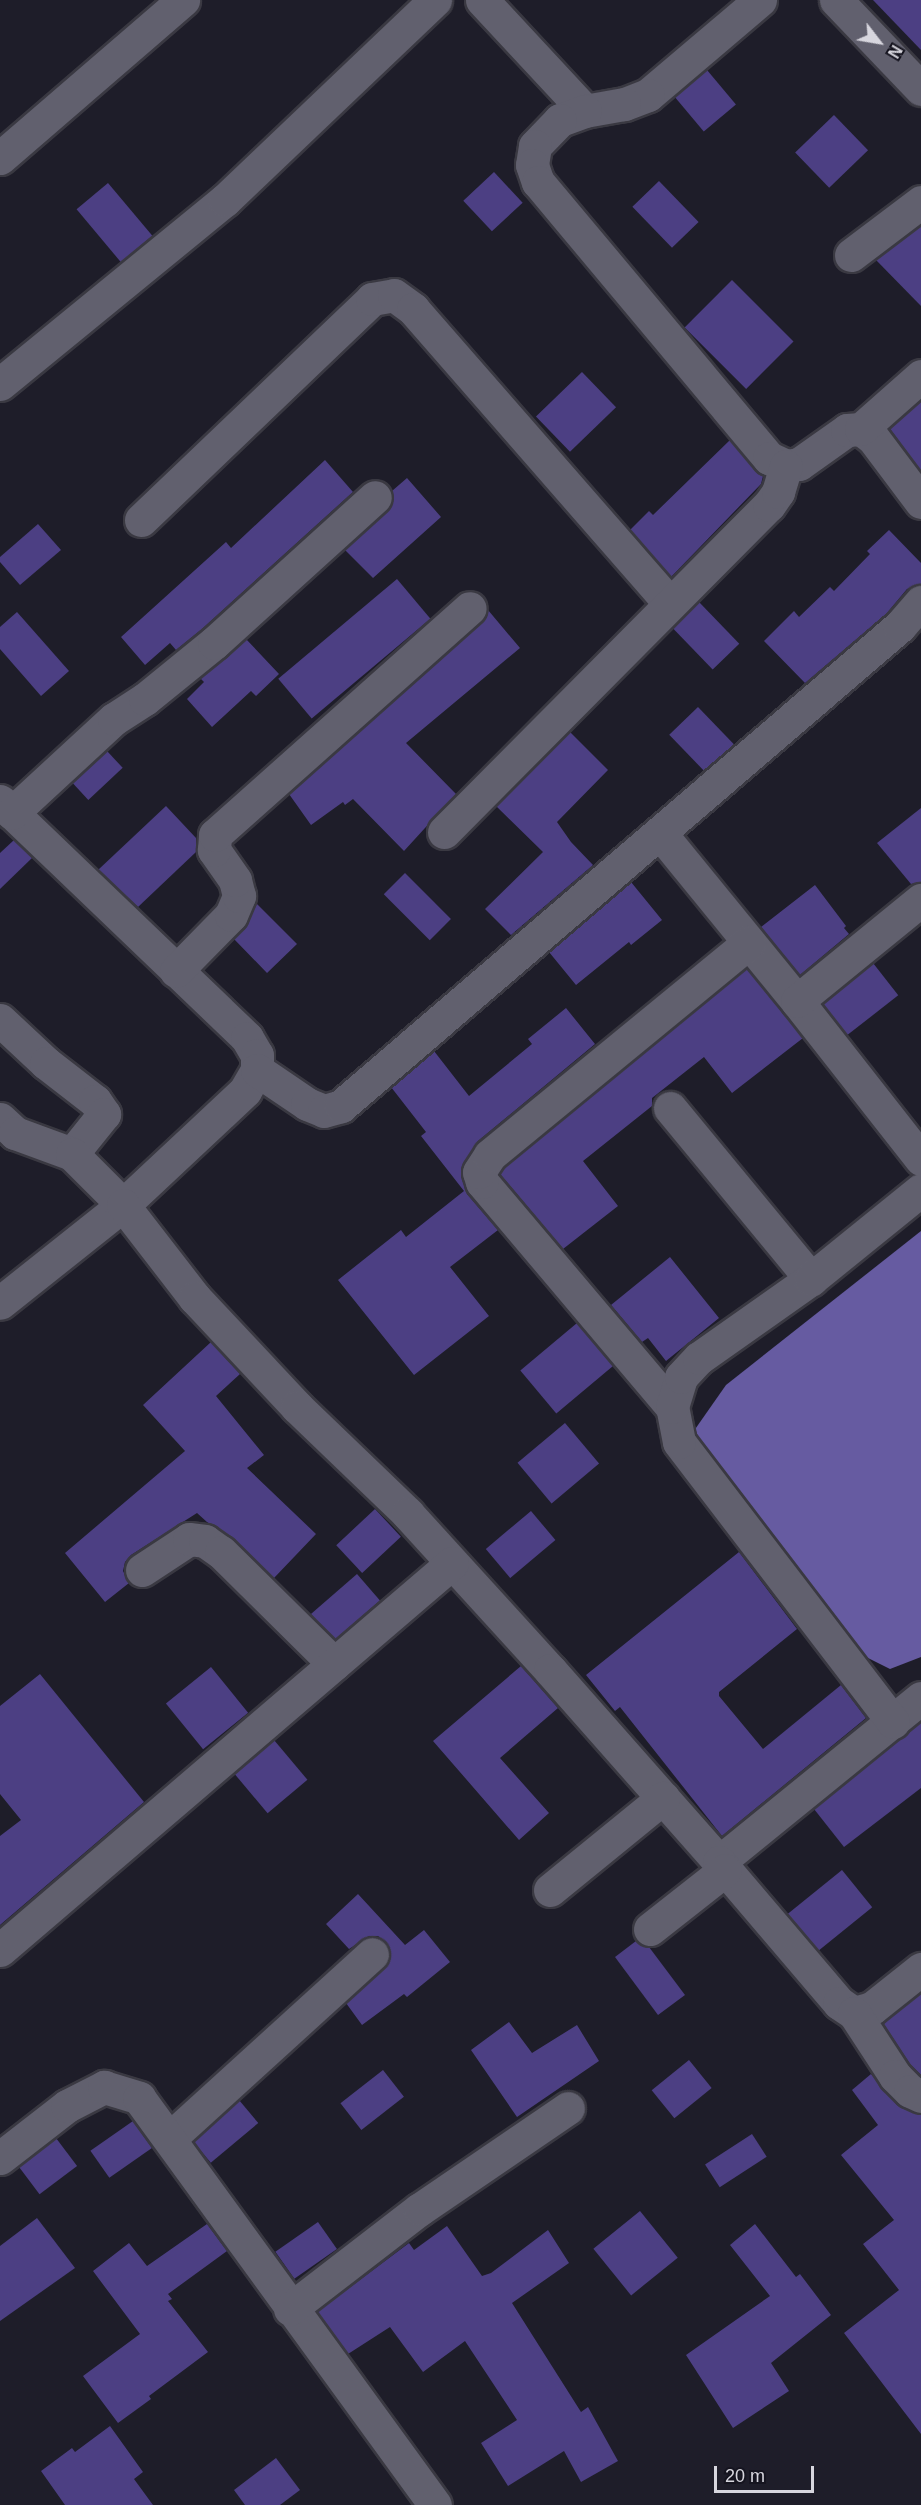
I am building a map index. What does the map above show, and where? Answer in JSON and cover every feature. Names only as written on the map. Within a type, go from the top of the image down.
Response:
[{"type":"street","points":[[0,158],[183,0]]},
{"type":"street","points":[[0,384],[225,200],[435,0]]},
{"type":"street","points":[[482,0],[585,111]]},
{"type":"street","points":[[760,0],[648,95],[624,104],[585,111],[560,120],[535,146],[531,165],[538,182],[769,458],[786,466],[799,464],[847,430],[861,429],[921,376]]},
{"type":"street","points":[[836,0],[921,89]]},
{"type":"street","points":[[851,255],[921,202]]},
{"type":"street","points":[[141,520],[372,299],[394,295],[413,309],[670,604]]},
{"type":"street","points":[[861,429],[873,438],[921,502]]},
{"type":"street","points":[[444,832],[769,506],[777,492],[786,466]]},
{"type":"street","points":[[0,1303],[123,1205],[245,1091],[257,1071],[257,1055],[247,1038],[6,807],[114,719],[145,699],[214,643],[375,497]]},
{"type":"street","points":[[257,1071],[307,1104],[324,1111],[341,1106],[900,626],[921,602]]},
{"type":"street","points":[[176,971],[231,915],[239,896],[235,880],[214,850],[214,835],[470,608]]},
{"type":"street","points":[[660,833],[798,1001],[921,1159]]},
{"type":"street","points":[[798,1001],[921,900]]},
{"type":"street","points":[[672,1407],[482,1182],[479,1172],[490,1155],[749,942]]},
{"type":"street","points":[[0,1020],[46,1063],[95,1101],[104,1114],[72,1154]]},
{"type":"street","points":[[670,1108],[811,1279]]},
{"type":"street","points":[[5,1128],[72,1154],[123,1205],[195,1298],[297,1407],[408,1514],[663,1798],[839,2003],[854,2013],[895,2076],[910,2091],[921,2096]]},
{"type":"street","points":[[893,1722],[679,1442],[672,1407],[681,1377],[699,1358],[811,1279],[921,1190]]},
{"type":"street","points":[[142,1570],[189,1539],[205,1540],[221,1552],[334,1664]]},
{"type":"street","points":[[0,1950],[452,1563]]},
{"type":"street","points":[[650,1929],[921,1698]]},
{"type":"street","points":[[550,1890],[663,1798]]},
{"type":"street","points":[[170,2138],[372,1954]]},
{"type":"street","points":[[854,2013],[872,2008],[921,1969]]},
{"type":"street","points":[[0,2158],[67,2106],[104,2087],[138,2098],[170,2138],[290,2309],[435,2505]]},
{"type":"street","points":[[290,2309],[420,2209],[568,2108]]},
{"type":"shaded area","points":[[921,1231],[921,1657],[890,1669],[836,1642],[691,1435],[726,1385]]},
{"type":"building","points":[[873,0],[921,0],[921,50]]},
{"type":"building","points":[[707,70],[736,104],[704,131],[675,97]]},
{"type":"building","points":[[834,115],[868,150],[829,188],[795,153]]},
{"type":"building","points":[[494,172],[523,203],[492,231],[463,201]]},
{"type":"building","points":[[659,181],[699,222],[672,248],[632,207]]},
{"type":"building","points":[[108,183],[152,236],[121,262],[77,209]]},
{"type":"building","points":[[921,226],[921,306],[876,260]]},
{"type":"building","points":[[732,280],[794,342],[746,389],[685,327]]},
{"type":"building","points":[[582,372],[616,407],[570,452],[536,416]]},
{"type":"building","points":[[921,401],[921,471],[890,429]]},
{"type":"building","points":[[730,440],[755,470],[763,476],[761,484],[671,577],[630,530],[649,511],[653,515]]},
{"type":"building","points":[[325,460],[353,492],[202,629],[176,650],[170,643],[145,665],[121,637],[226,542],[231,548]]},
{"type":"building","points":[[407,478],[441,517],[373,578],[345,550],[388,511],[393,502],[392,491]]},
{"type":"building","points":[[38,524],[61,550],[20,585],[0,562],[0,557]]},
{"type":"building","points":[[889,530],[921,563],[921,584],[907,589],[887,613],[805,683],[764,641],[794,611],[799,617],[830,587],[834,591],[870,554],[867,551]]},
{"type":"building","points":[[397,579],[430,619],[312,718],[278,679]]},
{"type":"building","points":[[699,602],[739,644],[713,669],[672,628]]},
{"type":"building","points":[[488,610],[520,648],[406,743],[456,794],[404,851],[353,799],[345,805],[343,802],[311,825],[289,794],[482,622]]},
{"type":"building","points":[[17,612],[69,671],[41,696],[0,649],[0,627]]},
{"type":"building","points":[[246,639],[279,674],[256,696],[251,691],[212,727],[187,699],[204,682],[200,678]]},
{"type":"building","points":[[698,707],[734,744],[705,772],[669,735]]},
{"type":"building","points":[[570,732],[608,770],[557,822],[571,842],[593,865],[511,935],[485,909],[543,852],[496,806]]},
{"type":"building","points":[[107,751],[123,768],[88,800],[73,783]]},
{"type":"building","points":[[166,806],[196,838],[196,852],[138,907],[98,870]]},
{"type":"building","points":[[921,808],[921,882],[911,884],[877,843]]},
{"type":"building","points":[[14,840],[32,858],[0,889],[0,853]]},
{"type":"building","points":[[405,873],[451,919],[430,940],[384,894]]},
{"type":"building","points":[[631,882],[662,920],[631,945],[629,942],[576,985],[549,952]]},
{"type":"building","points":[[815,885],[846,926],[844,928],[849,934],[800,975],[761,927]]},
{"type":"building","points":[[256,903],[297,944],[267,973],[234,939],[248,923]]},
{"type":"building","points":[[873,963],[898,995],[847,1035],[822,1003]]},
{"type":"building","points":[[746,968],[803,1038],[732,1093],[704,1057],[652,1098],[652,1106],[583,1161],[618,1206],[563,1249],[500,1174],[504,1168]]},
{"type":"building","points":[[566,1008],[595,1044],[478,1141],[461,1169],[467,1194],[498,1230],[450,1267],[489,1316],[414,1375],[338,1280],[401,1230],[406,1237],[464,1191],[421,1136],[426,1132],[391,1087],[434,1051],[469,1096],[532,1044],[528,1039]]},
{"type":"building","points":[[670,1257],[719,1318],[666,1361],[648,1338],[642,1342],[611,1305]]},
{"type":"building","points":[[577,1323],[613,1366],[556,1413],[520,1371]]},
{"type":"building","points":[[211,1342],[240,1374],[216,1396],[264,1455],[247,1468],[316,1534],[274,1578],[234,1539],[197,1513],[131,1555],[125,1562],[123,1571],[129,1583],[105,1602],[65,1553],[185,1451],[143,1405]]},
{"type":"building","points":[[565,1423],[599,1464],[552,1503],[518,1463]]},
{"type":"building","points":[[375,1509],[401,1537],[362,1573],[336,1545]]},
{"type":"building","points":[[531,1511],[555,1540],[510,1578],[486,1549]]},
{"type":"building","points":[[739,1552],[797,1629],[719,1692],[719,1696],[763,1749],[841,1685],[866,1718],[722,1836],[620,1707],[615,1711],[586,1675]]},
{"type":"building","points":[[357,1574],[380,1600],[334,1640],[311,1614]]},
{"type":"building","points":[[521,1666],[558,1708],[500,1758],[549,1813],[519,1840],[433,1741]]},
{"type":"building","points":[[211,1667],[248,1713],[203,1749],[166,1704]]},
{"type":"building","points":[[40,1674],[144,1802],[0,1925],[0,1836],[21,1820],[0,1794],[0,1706]]},
{"type":"building","points":[[921,1722],[921,1788],[844,1847],[814,1809]]},
{"type":"building","points":[[274,1740],[307,1780],[268,1813],[234,1773]]},
{"type":"building","points":[[842,1870],[872,1907],[818,1951],[788,1914]]},
{"type":"building","points":[[358,1894],[405,1945],[424,1930],[450,1962],[407,1997],[404,1994],[362,2025],[346,2003],[385,1967],[390,1959],[390,1949],[386,1942],[378,1936],[369,1936],[349,1949],[326,1924]]},
{"type":"building","points":[[636,1941],[649,1947],[685,1995],[658,2015],[615,1957]]},
{"type":"building","points":[[921,1993],[921,2075],[910,2064],[883,2023]]},
{"type":"building","points":[[509,2022],[532,2053],[577,2025],[599,2061],[517,2117],[471,2050]]},
{"type":"building","points":[[689,2060],[712,2088],[674,2118],[652,2090]]},
{"type":"building","points":[[383,2070],[404,2097],[361,2130],[340,2103]]},
{"type":"building","points":[[871,2074],[897,2105],[921,2114],[921,2434],[844,2333],[899,2290],[863,2244],[894,2220],[841,2155],[878,2125],[852,2090]]},
{"type":"building","points":[[239,2100],[258,2123],[211,2163],[192,2140]]},
{"type":"building","points":[[133,2121],[152,2148],[109,2178],[90,2151]]},
{"type":"building","points":[[752,2134],[767,2157],[720,2187],[705,2164]]},
{"type":"building","points":[[56,2138],[77,2166],[40,2194],[18,2166]]},
{"type":"building","points":[[640,2211],[678,2258],[631,2295],[593,2249]]},
{"type":"building","points":[[37,2218],[75,2268],[0,2321],[0,2246]]},
{"type":"building","points":[[318,2222],[337,2249],[294,2279],[275,2252]]},
{"type":"building","points":[[207,2224],[227,2251],[168,2294],[172,2299],[168,2301],[208,2352],[149,2396],[151,2399],[118,2423],[83,2376],[140,2334],[93,2271],[129,2243],[147,2266]]},
{"type":"building","points":[[755,2224],[796,2277],[800,2274],[831,2315],[771,2363],[789,2391],[733,2428],[686,2355],[770,2296],[730,2245]]},
{"type":"building","points":[[447,2226],[482,2276],[491,2273],[548,2230],[569,2263],[512,2303],[581,2412],[588,2407],[618,2461],[581,2482],[564,2451],[508,2486],[481,2443],[517,2420],[465,2341],[423,2372],[390,2327],[348,2354],[317,2312],[409,2243],[414,2250]]},
{"type":"building","points":[[110,2426],[143,2472],[134,2479],[153,2505],[65,2505],[41,2471],[72,2448],[75,2452]]},
{"type":"building","points":[[276,2458],[300,2490],[280,2505],[245,2505],[234,2490]]}]
